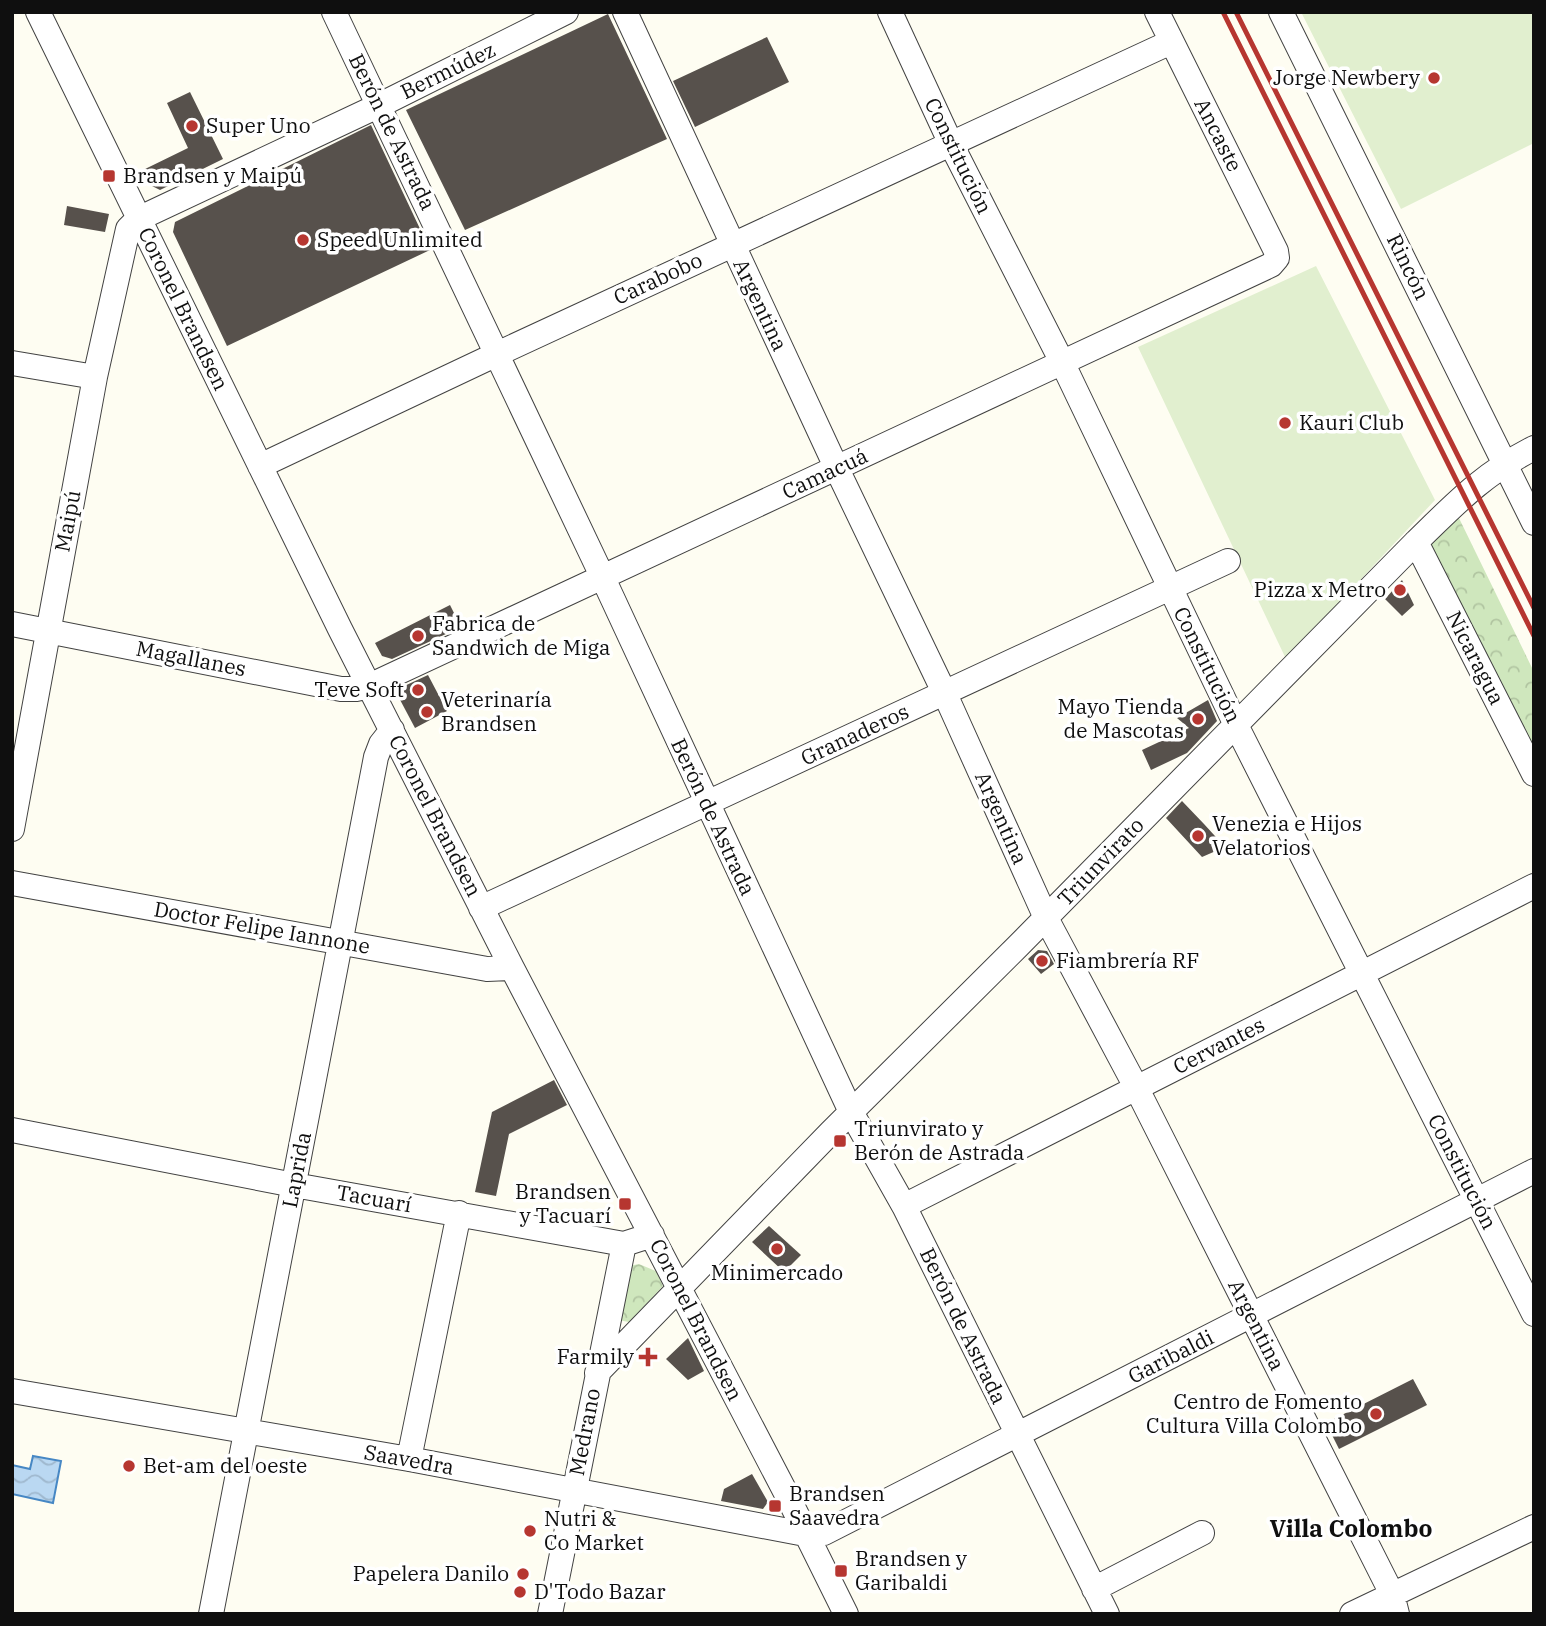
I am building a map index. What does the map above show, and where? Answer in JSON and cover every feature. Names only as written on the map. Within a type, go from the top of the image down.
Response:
[{"type":"street","name":"Coronel Brandsen","points":[[38,12],[369,686],[846,1614]]},
{"type":"street","name":"Berón de Astrada","points":[[334,12],[603,578],[851,1112],[904,1206],[1107,1614]]},
{"type":"street","name":"Bermúdez","points":[[138,219],[380,105],[566,12]]},
{"type":"street","name":"Argentina","points":[[625,12],[837,469],[945,694],[1046,918],[1136,1087],[1395,1604]]},
{"type":"street","name":"Constitución","points":[[890,12],[951,144],[1063,364],[1168,588],[1534,1314]]},
{"type":"street","name":"Ancaste","points":[[1157,12],[1276,251],[1277,258]]},
{"type":"street","name":"Rincón","points":[[1281,12],[1534,523]]},
{"type":"street","name":"Carabobo","points":[[260,466],[1171,41]]},
{"type":"street","name":"Maipú","points":[[12,829],[95,377],[125,239],[128,229],[138,219]]},
{"type":"street","name":"Camacuá","points":[[369,686],[1063,364],[1271,265],[1277,258]]},
{"type":"street","points":[[12,363],[95,377]]},
{"type":"street","name":"Triunvirato","points":[[679,1288],[1416,542],[1474,486],[1505,463],[1534,448]]},
{"type":"street","name":"Nicaragua","points":[[1416,542],[1534,774]]},
{"type":"street","name":"Granaderos","points":[[481,908],[1228,561]]},
{"type":"street","name":"Magallanes","points":[[12,624],[341,689],[356,690],[369,686]]},
{"type":"street","name":"Laprida","points":[[211,1614],[248,1433],[376,757],[381,744],[392,730]]},
{"type":"street","name":"Doctor Felipe Iannone","points":[[12,883],[487,970],[512,968]]},
{"type":"street","name":"Cervantes","points":[[904,1206],[1534,886]]},
{"type":"street","name":"Tacuarí","points":[[12,1130],[294,1185],[624,1244],[652,1235]]},
{"type":"street","name":"Garibaldi","points":[[805,1534],[824,1533],[1534,1171]]},
{"type":"street","points":[[409,1459],[458,1213]]},
{"type":"street","name":"Medrano","points":[[550,1614],[624,1244]]},
{"type":"street","name":"Medrano","points":[[597,1373],[679,1288]]},
{"type":"street","name":"Saavedra","points":[[12,1391],[409,1459],[805,1534]]},
{"type":"street","points":[[1352,1614],[1395,1604],[1534,1527]]},
{"type":"street","points":[[1094,1589],[1202,1533]]},
{"type":"green space","name":"Jorge Newbery","points":[[1301,12],[1534,12],[1534,143],[1401,209]]},
{"type":"green space","name":"Kauri Club","points":[[1316,266],[1435,500],[1286,659],[1138,347]]},
{"type":"green space","points":[[1457,514],[1534,672],[1534,763],[1424,547]]},
{"type":"green space","points":[[639,1264],[658,1272],[663,1286],[629,1322],[618,1320],[629,1266]]},
{"type":"water","points":[[33,1456],[61,1461],[53,1503],[12,1494],[12,1465],[30,1469]]},
{"type":"building","name":"Speed Unlimited","points":[[608,14],[667,139],[465,230],[406,110]]},
{"type":"building","points":[[767,37],[789,82],[695,127],[673,81]]},
{"type":"building","name":"Super Uno","points":[[190,92],[223,159],[160,190],[150,185],[143,170],[188,148],[167,103]]},
{"type":"building","name":"Speed Unlimited","points":[[371,125],[430,250],[227,346],[173,232],[175,222]]},
{"type":"building","points":[[67,206],[109,214],[105,232],[64,225]]},
{"type":"building","name":"Pizza x Metro","points":[[1402,580],[1414,605],[1402,616],[1385,599]]},
{"type":"building","name":"Fabrica de Sandwich de Miga","points":[[450,605],[461,627],[392,659],[382,656],[375,643]]},
{"type":"building","points":[[428,675],[447,711],[415,728],[398,696],[400,688]]},
{"type":"building","points":[[1208,700],[1217,721],[1187,753],[1151,770],[1142,750],[1189,728],[1177,718]]},
{"type":"building","name":"Venezia e Hijos Velatorios","points":[[1182,801],[1225,847],[1202,857],[1166,818]]},
{"type":"building","name":"Fiambrería RF","points":[[1038,950],[1047,951],[1054,964],[1041,974],[1028,959]]},
{"type":"building","points":[[554,1080],[567,1105],[509,1134],[496,1196],[475,1192],[492,1112]]},
{"type":"building","name":"Minimercado","points":[[769,1226],[801,1255],[784,1272],[752,1242]]},
{"type":"building","points":[[688,1338],[704,1371],[688,1380],[666,1359]]},
{"type":"building","name":"Centro de Fomento Cultura Villa Colombo","points":[[1413,1379],[1427,1405],[1339,1449],[1326,1423]]},
{"type":"building","points":[[752,1474],[768,1502],[763,1509],[721,1501],[724,1489]]},
{"type":"railway","points":[[1223,12],[1534,636]]},
{"type":"railway","points":[[1236,12],[1534,608]]},
{"type":"place","name":"Jorge Newbery","points":[[1434,78]]},
{"type":"place","name":"Super Uno","points":[[192,126]]},
{"type":"place","name":"Brandsen y Maipú","points":[[109,176]]},
{"type":"place","name":"Speed Unlimited","points":[[303,240]]},
{"type":"place","name":"Kauri Club","points":[[1285,423]]},
{"type":"place","name":"Pizza x Metro","points":[[1400,590]]},
{"type":"place","name":"Fabrica de Sandwich de Miga","points":[[418,636]]},
{"type":"place","name":"Teve Soft","points":[[418,690]]},
{"type":"place","name":"Veterinaría Brandsen","points":[[427,712]]},
{"type":"place","name":"Mayo Tienda de Mascotas","points":[[1198,719]]},
{"type":"place","name":"Venezia e Hijos Velatorios","points":[[1198,836]]},
{"type":"place","name":"Fiambrería RF","points":[[1042,961]]},
{"type":"place","name":"Triunvirato y Berón de Astrada","points":[[840,1141]]},
{"type":"place","name":"Brandsen y Tacuarí","points":[[625,1204]]},
{"type":"place","name":"Minimercado","points":[[777,1249]]},
{"type":"place","name":"Farmily","points":[[648,1357]]},
{"type":"place","name":"Centro de Fomento Cultura Villa Colombo","points":[[1376,1414]]},
{"type":"place","name":"Bet-am del oeste","points":[[129,1466]]},
{"type":"place","name":"Brandsen Saavedra","points":[[775,1506]]},
{"type":"place","name":"Nutri & Co Market","points":[[530,1531]]},
{"type":"place","name":"Brandsen y Garibaldi","points":[[841,1571]]},
{"type":"place","name":"Papelera Danilo","points":[[523,1574]]},
{"type":"place","name":"D'Todo Bazar","points":[[520,1592]]},
{"type":"district","name":"Villa Colombo","points":[[1351,1529]]}]
